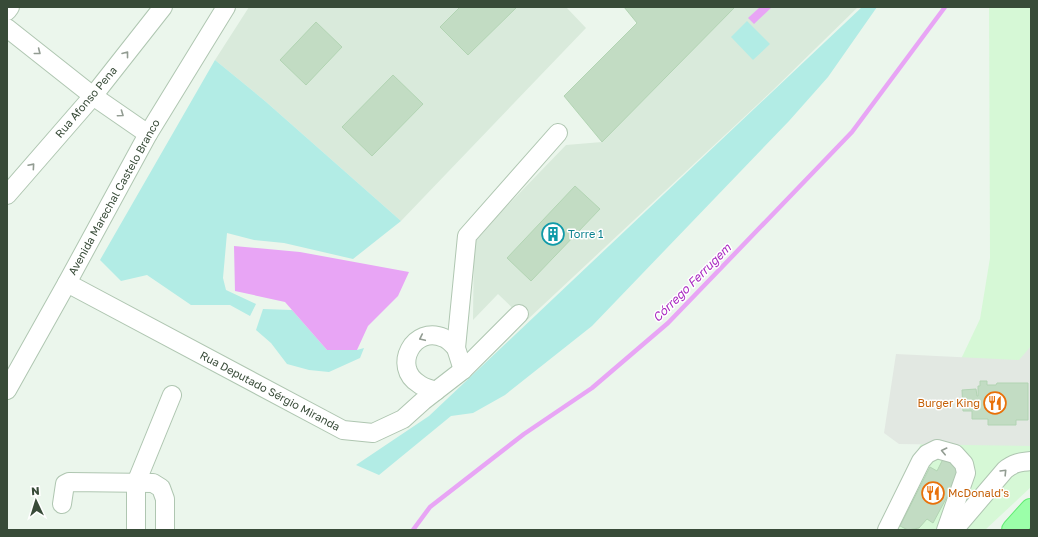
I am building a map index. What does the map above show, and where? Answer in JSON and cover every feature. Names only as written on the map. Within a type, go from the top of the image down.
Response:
[{"type":"main road","points":[[1013,530],[1031,510]]},
{"type":"street","points":[[7,11],[10,7]]},
{"type":"street","name":"Rua Afonso Pena","points":[[7,195],[93,96],[163,7]]},
{"type":"street","name":"Avenida Marechal Castelo Branco","points":[[7,390],[148,134],[226,7]]},
{"type":"street","points":[[7,28],[93,96],[148,134]]},
{"type":"street","points":[[463,370],[456,348],[467,236],[558,133]]},
{"type":"street","name":"Rua Deputado Sérgio Miranda","points":[[67,283],[343,430],[373,433],[403,419],[463,370],[519,314]]},
{"type":"street","points":[[436,391],[419,384],[412,379],[406,362],[407,354],[411,346],[418,339],[431,334],[445,338],[456,348]]},
{"type":"street","points":[[136,530],[136,483],[172,395]]},
{"type":"street","points":[[887,530],[921,461],[927,454],[937,449],[955,454],[964,464],[966,473],[947,530]]},
{"type":"street","points":[[947,530],[959,524],[1005,470],[1012,465],[1031,461]]},
{"type":"street","points":[[62,504],[63,488],[65,484],[69,482],[153,483],[160,488],[164,499],[165,530]]},
{"type":"shaded area","points":[[249,7],[566,7],[586,28],[401,221],[265,101],[215,60]]},
{"type":"shaded area","points":[[735,7],[858,7],[773,90],[526,321],[498,294],[473,320],[474,240],[566,145],[602,142]]},
{"type":"shaded area","points":[[760,7],[772,7],[754,24],[748,18]]},
{"type":"shaded area","points":[[862,7],[877,7],[828,77],[789,121],[592,326],[505,395],[473,413],[451,416],[379,475],[356,465],[429,416]]},
{"type":"shaded area","points":[[989,7],[1031,7],[1031,487],[985,530],[880,530],[980,319],[990,258]]},
{"type":"shaded area","points":[[747,21],[770,44],[753,60],[731,37]]},
{"type":"shaded area","points":[[215,60],[265,101],[401,221],[353,259],[284,243],[254,240],[227,233],[223,278],[226,290],[256,304],[250,316],[230,305],[191,305],[147,275],[121,281],[100,260]]},
{"type":"shaded area","points":[[234,246],[300,252],[409,272],[398,296],[368,326],[357,350],[327,350],[285,302],[235,291]]},
{"type":"shaded area","points":[[263,309],[292,310],[327,350],[357,350],[364,348],[360,358],[329,372],[309,370],[287,364],[271,343],[256,330]]},
{"type":"shaded area","points":[[1031,346],[1031,446],[899,444],[884,433],[896,354],[1019,360]]},
{"type":"building","points":[[460,7],[517,7],[468,55],[440,27]]},
{"type":"building","points":[[624,7],[735,7],[602,142],[564,96],[637,23]]},
{"type":"building","points":[[316,22],[342,47],[306,85],[280,60]]},
{"type":"building","points":[[393,75],[423,104],[372,156],[342,127]]},
{"type":"building","name":"Torre 1","points":[[575,186],[600,209],[531,281],[507,258]]},
{"type":"building","name":"Burger King","points":[[980,381],[987,381],[987,385],[996,385],[997,383],[1028,383],[1028,420],[1016,420],[1016,425],[988,425],[988,419],[972,419],[972,411],[963,411],[962,390],[976,389],[978,396],[978,386],[980,386]]},
{"type":"building","name":"McDonald's","points":[[943,459],[962,469],[933,523],[927,519],[919,528],[908,530],[900,526],[930,467],[937,471]]},
{"type":"waterway","name":"Córrego Ferrugem","points":[[413,530],[430,507],[524,434],[592,388],[668,323],[852,132],[945,7]]},
{"type":"place","name":"Torre 1","points":[[553,234]]},
{"type":"place","name":"Burger King","points":[[995,403]]},
{"type":"place","name":"McDonald's","points":[[933,493]]}]
